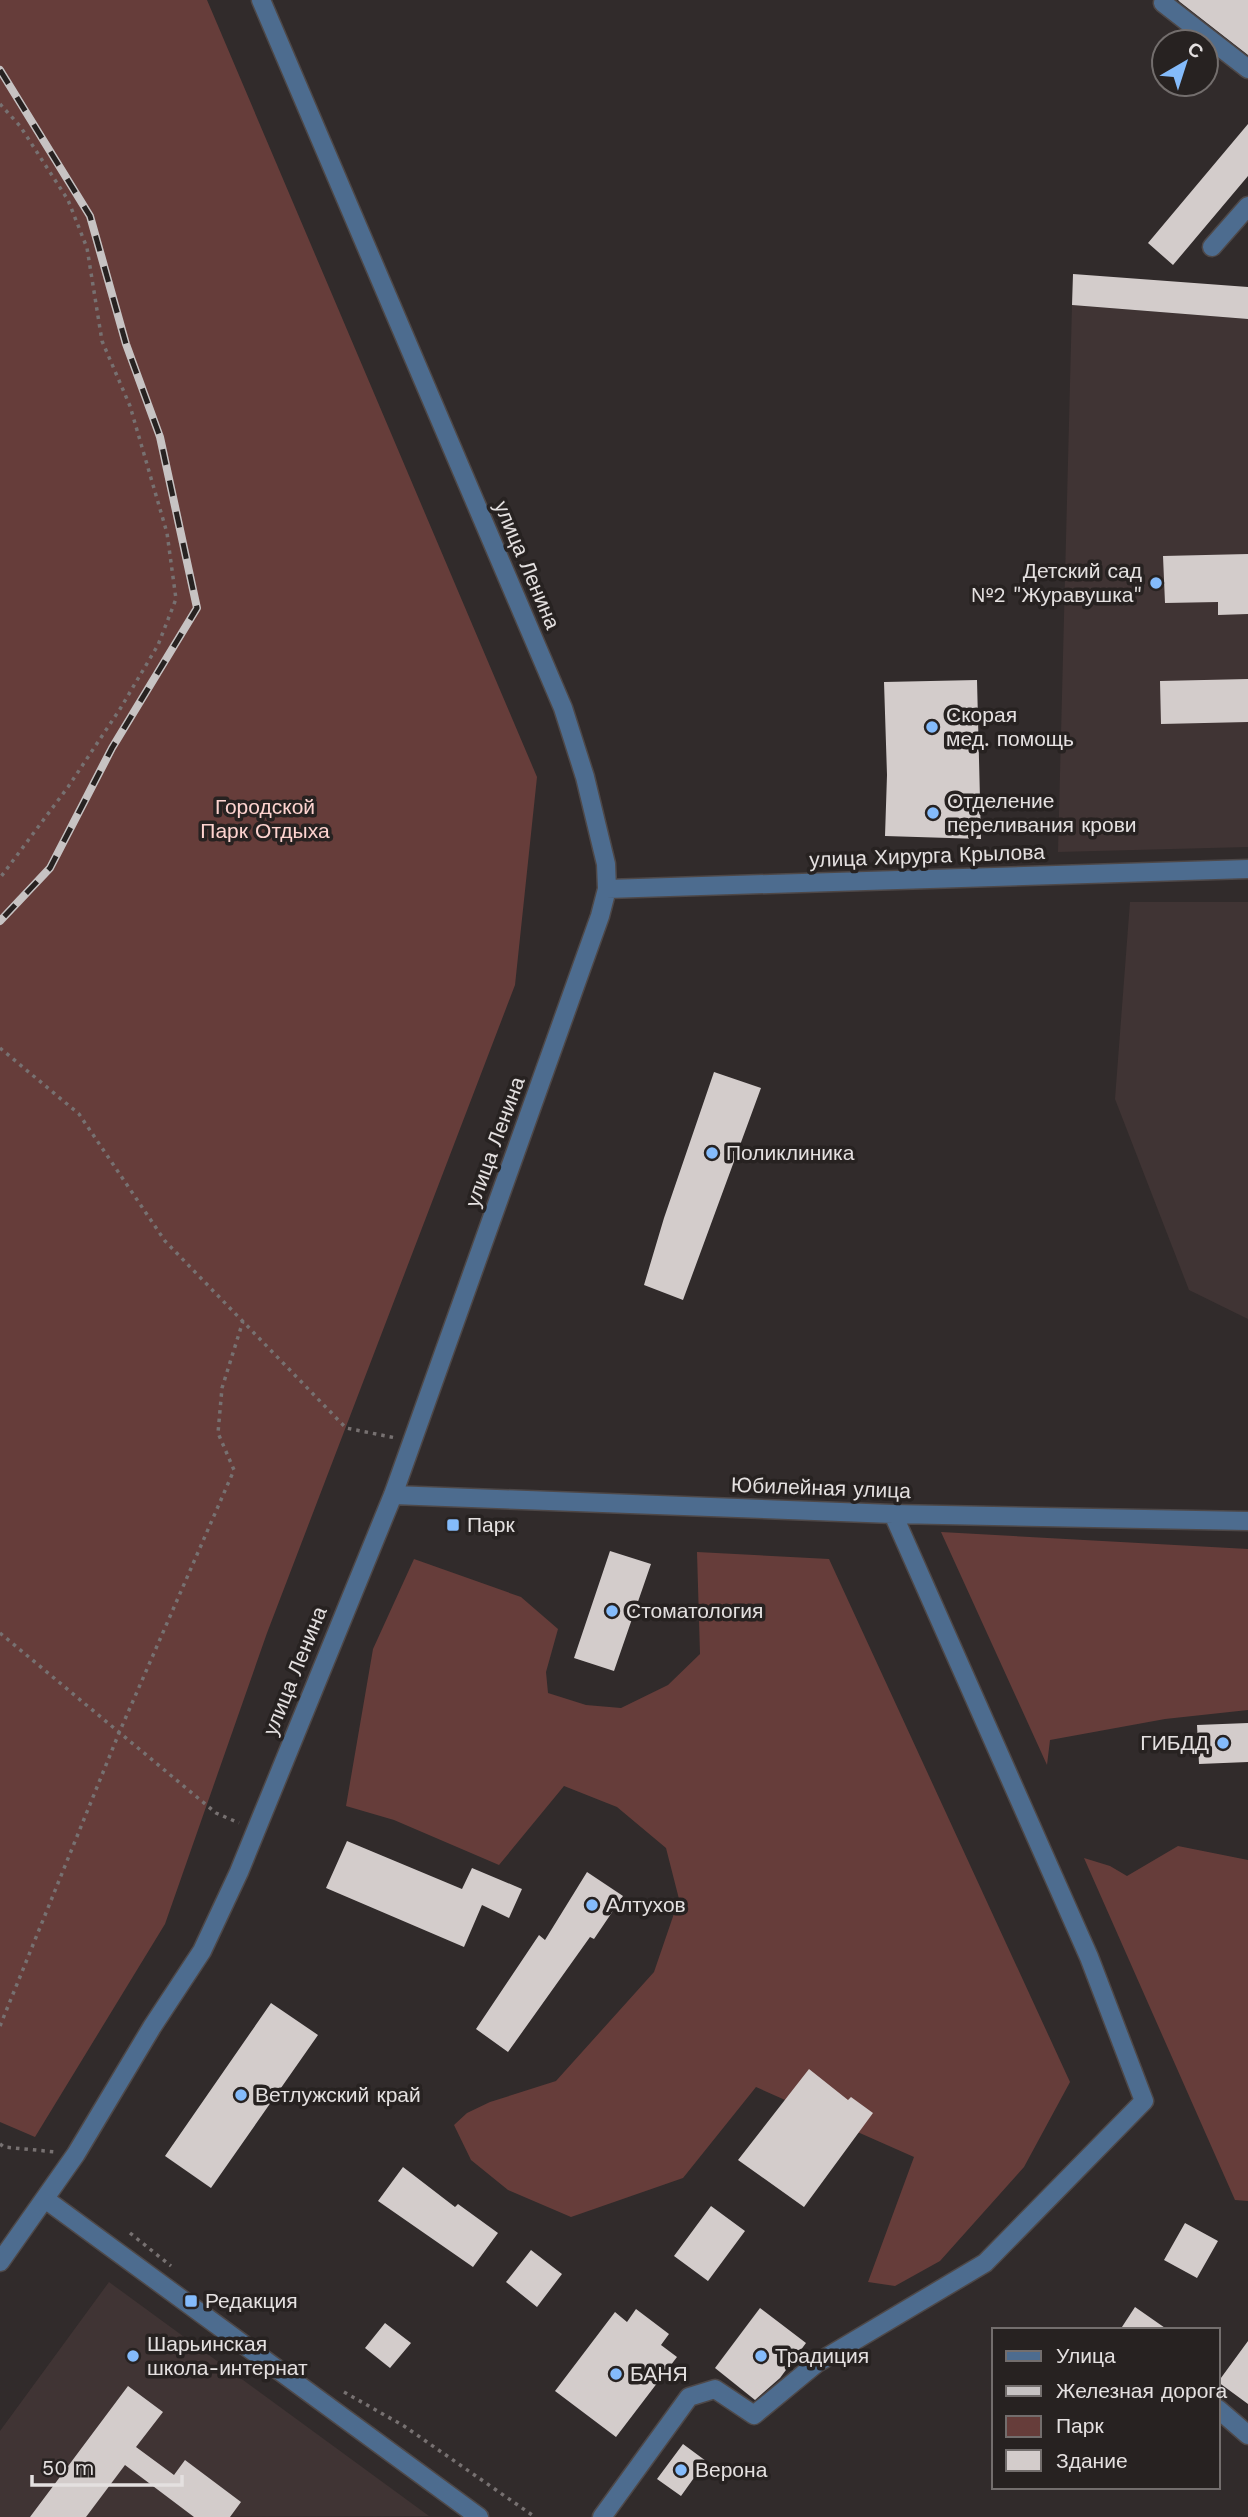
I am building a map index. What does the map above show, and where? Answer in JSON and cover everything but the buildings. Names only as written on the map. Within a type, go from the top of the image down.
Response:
[{"type":"street","name":"улица Ленина","points":[[0,2262],[76,2154],[152,2027],[202,1951],[239,1872],[393,1495],[607,890],[606,864],[594,814],[563,708],[261,0]]},
{"type":"street","points":[[1163,3],[1248,69]]},
{"type":"street","points":[[1212,247],[1248,206]]},
{"type":"street","name":"улица Хирурга Крылова","points":[[607,890],[1248,869]]},
{"type":"street","name":"Юбилейная улица","points":[[393,1495],[892,1514],[1248,1521]]},
{"type":"street","points":[[602,2517],[689,2397],[715,2389],[754,2415],[817,2363],[985,2263],[1144,2101],[1089,1957],[892,1514]]},
{"type":"street","points":[[45,2199],[479,2517]]},
{"type":"street","points":[[1220,2411],[1248,2435]]},
{"type":"path","points":[[0,104],[20,126],[68,200],[87,248],[102,341],[130,406],[167,533],[176,599],[158,645],[120,709],[68,786],[0,878]]},
{"type":"path","points":[[0,1048],[79,1114],[165,1241],[346,1428],[411,1441]]},
{"type":"path","points":[[0,2026],[119,1733],[234,1470],[218,1433],[222,1388],[243,1321]]},
{"type":"path","points":[[0,1633],[216,1813],[254,1830]]},
{"type":"path","points":[[0,2144],[4,2147],[76,2154]]},
{"type":"path","points":[[131,2233],[180,2273]]},
{"type":"path","points":[[337,2389],[404,2426],[535,2517]]},
{"type":"shaded area","name":"Детский сад №2 \"Журавушка\"","points":[[1072,305],[1248,319],[1248,847],[1058,852]]},
{"type":"shaded area","points":[[1130,902],[1248,902],[1248,1319],[1189,1290],[1115,1099]]},
{"type":"shaded area","name":"Шарьинская школа-интернат","points":[[109,2282],[429,2516],[0,2517],[0,2431]]},
{"type":"green space","name":"Городской Парк Отдыха","points":[[0,0],[207,0],[537,777],[515,985],[267,1633],[165,1924],[35,2137],[0,2122]]},
{"type":"green space","points":[[941,1532],[1248,1549],[1248,1710],[1165,1719],[1050,1740],[1047,1765]]},
{"type":"green space","points":[[697,1552],[829,1559],[1070,2082],[1024,2167],[940,2261],[895,2286],[868,2282],[914,2157],[756,2087],[683,2178],[571,2217],[508,2190],[471,2160],[454,2125],[467,2113],[490,2102],[556,2081],[654,1972],[679,1899],[666,1848],[617,1807],[564,1786],[499,1865],[394,1820],[346,1806],[373,1649],[414,1559],[521,1597],[558,1629],[546,1672],[548,1693],[586,1705],[621,1708],[668,1685],[700,1654]]},
{"type":"green space","points":[[1178,1846],[1248,1860],[1248,2201],[1235,2200],[1084,1858],[1110,1866],[1127,1876]]},
{"type":"railway","points":[[0,70],[90,216],[126,344],[160,437],[197,608],[112,748],[50,868],[0,921]]},
{"type":"place","name":"Детский сад №2 \"Журавушка\"","points":[[1156,583]]},
{"type":"place","name":"Скорая мед. помощь","points":[[932,727]]},
{"type":"place","name":"Отделение переливания крови","points":[[933,813]]},
{"type":"place","name":"Поликлиника","points":[[712,1153]]},
{"type":"place","name":"Парк","points":[[453,1525]]},
{"type":"place","name":"Стоматология","points":[[612,1611]]},
{"type":"place","name":"ГИБДД","points":[[1223,1743]]},
{"type":"place","name":"Алтухов","points":[[592,1905]]},
{"type":"place","name":"Ветлужский край","points":[[241,2095]]},
{"type":"place","name":"Редакция","points":[[191,2301]]},
{"type":"place","name":"Шарьинская школа-интернат","points":[[133,2356]]},
{"type":"place","name":"Традиция","points":[[761,2356]]},
{"type":"place","name":"БАНЯ","points":[[616,2374]]},
{"type":"place","name":"Верона","points":[[681,2470]]}]
